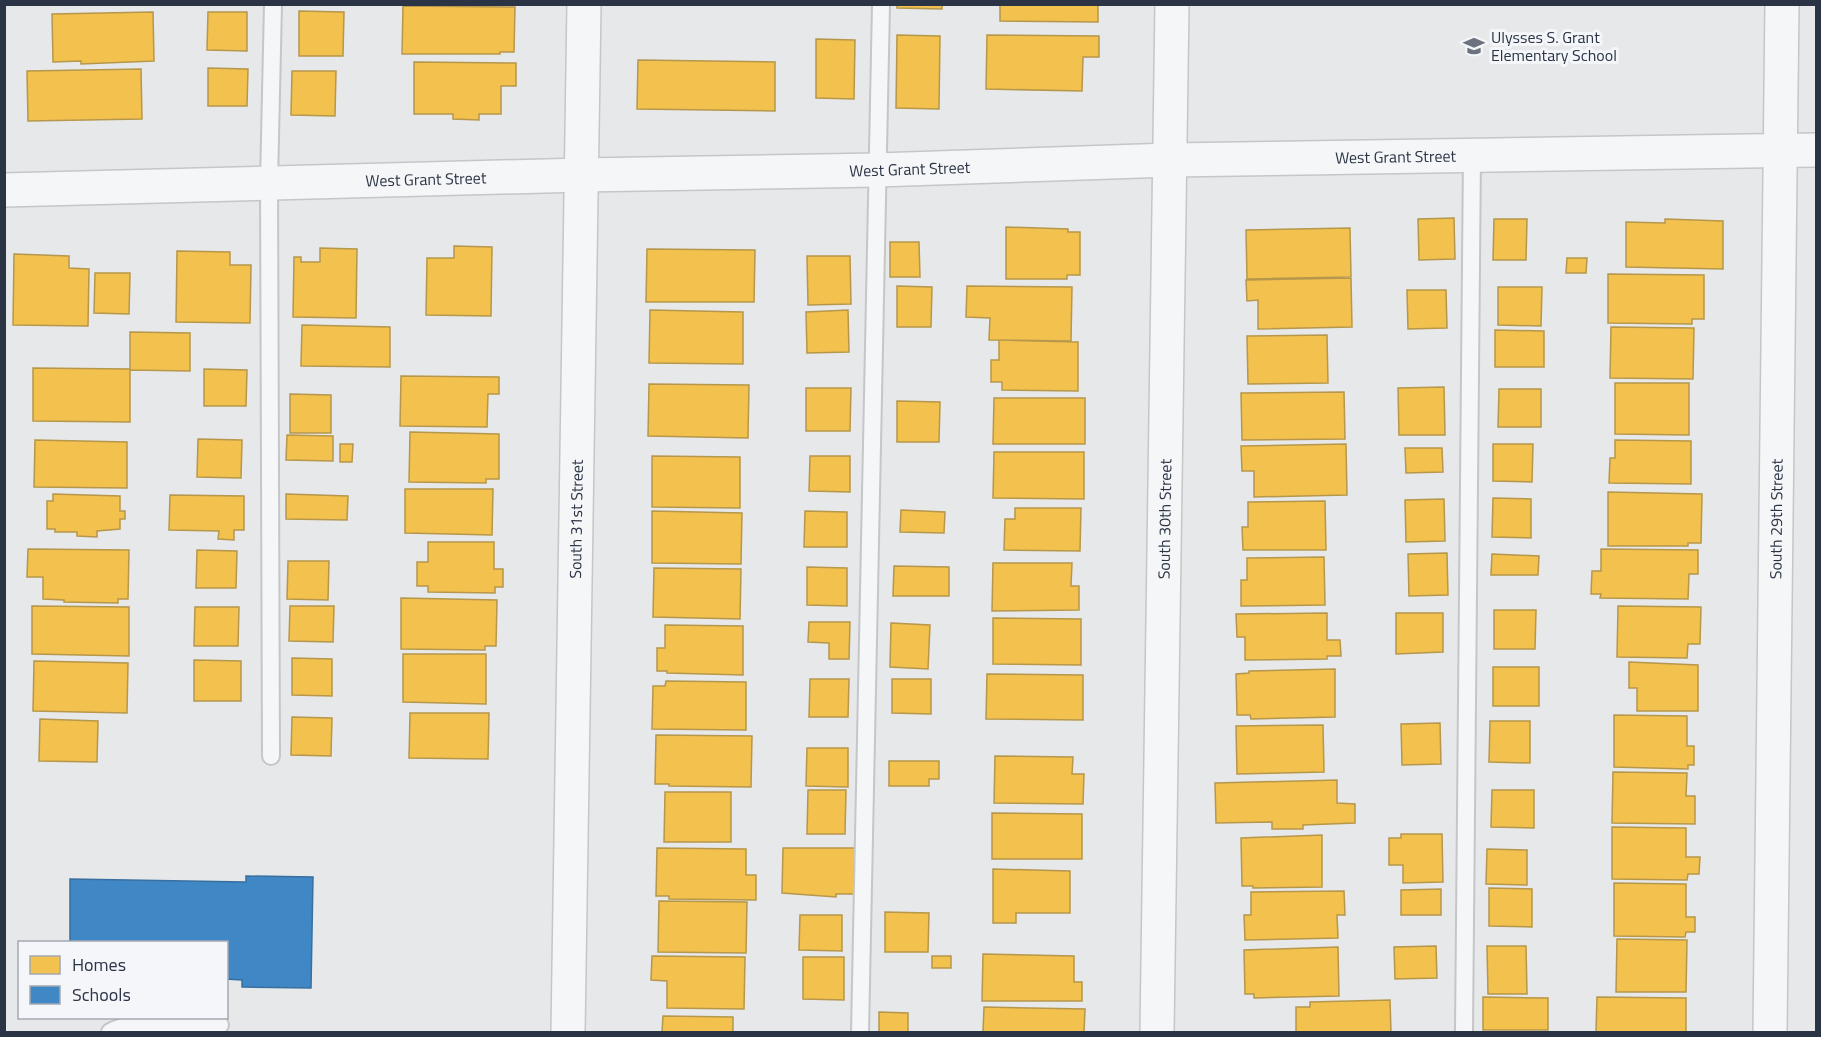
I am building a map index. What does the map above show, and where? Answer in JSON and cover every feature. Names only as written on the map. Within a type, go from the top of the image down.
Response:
[{"type":"street","name":"South 31st Street","points":[[568,1032],[584,4]]},
{"type":"street","name":"South 30th Street","points":[[1157,1032],[1172,4]]},
{"type":"street","name":"South 29th Street","points":[[1770,1032],[1782,4]]},
{"type":"street","name":"West Grant Street","points":[[4,190],[269,182],[878,170],[1170,160],[1816,150]]},
{"type":"lane","points":[[271,756],[269,182],[273,4]]},
{"type":"lane","points":[[860,1032],[881,4]]},
{"type":"lane","points":[[1464,1032],[1472,154]]},
{"type":"lane","points":[[110,1032],[139,1024],[220,1025]]},
{"type":"building: Homes","points":[[897,4],[942,4],[942,9],[897,8]]},
{"type":"building: Homes","points":[[1000,4],[1098,4],[1098,22],[1000,21]]},
{"type":"building: Homes","points":[[403,6],[515,7],[514,52],[402,54]]},
{"type":"building: Homes","points":[[299,11],[344,12],[343,56],[299,56]]},
{"type":"building: Homes","points":[[153,12],[154,61],[81,64],[81,61],[53,62],[52,14]]},
{"type":"building: Homes","points":[[208,12],[247,12],[247,51],[207,50]]},
{"type":"building: Homes","points":[[897,35],[940,36],[939,109],[896,108]]},
{"type":"building: Homes","points":[[987,35],[1099,36],[1099,57],[1083,57],[1082,91],[986,89]]},
{"type":"building: Homes","points":[[816,39],[855,40],[854,99],[816,98]]},
{"type":"building: Homes","points":[[638,60],[775,62],[775,111],[637,109]]},
{"type":"building: Homes","points":[[414,62],[516,63],[516,86],[501,86],[501,114],[479,114],[479,120],[453,119],[453,114],[414,114]]},
{"type":"building: Homes","points":[[208,68],[248,69],[247,106],[208,106]]},
{"type":"building: Homes","points":[[141,69],[142,119],[28,121],[27,71]]},
{"type":"building: Homes","points":[[292,71],[336,71],[335,116],[291,115]]},
{"type":"building: Homes","points":[[1454,218],[1455,259],[1419,260],[1418,219]]},
{"type":"building: Homes","points":[[1494,219],[1527,219],[1526,260],[1493,260]]},
{"type":"building: Homes","points":[[1665,219],[1723,221],[1723,269],[1626,267],[1626,222],[1665,223]]},
{"type":"building: Homes","points":[[1006,227],[1068,229],[1068,232],[1080,232],[1080,275],[1067,275],[1067,279],[1006,279]]},
{"type":"building: Homes","points":[[1350,228],[1351,277],[1247,279],[1246,230]]},
{"type":"building: Homes","points":[[890,242],[919,242],[920,277],[890,277]]},
{"type":"building: Homes","points":[[454,246],[492,247],[491,316],[426,315],[427,258],[454,258]]},
{"type":"building: Homes","points":[[320,248],[357,249],[356,318],[293,317],[294,257],[301,257],[301,262],[320,262]]},
{"type":"building: Homes","points":[[647,249],[755,250],[754,302],[646,302]]},
{"type":"building: Homes","points":[[177,251],[230,252],[230,265],[251,265],[250,323],[176,322]]},
{"type":"building: Homes","points":[[14,254],[69,256],[69,268],[89,269],[88,326],[13,325]]},
{"type":"building: Homes","points":[[807,256],[850,256],[851,304],[808,305]]},
{"type":"building: Homes","points":[[1567,258],[1587,258],[1586,273],[1566,273]]},
{"type":"building: Homes","points":[[95,273],[130,273],[129,314],[94,313]]},
{"type":"building: Homes","points":[[1608,274],[1704,275],[1704,319],[1692,319],[1692,324],[1608,323]]},
{"type":"building: Homes","points":[[1351,278],[1352,327],[1258,329],[1258,300],[1247,301],[1246,280]]},
{"type":"building: Homes","points":[[897,286],[932,287],[931,327],[897,327]]},
{"type":"building: Homes","points":[[967,286],[1072,287],[1071,341],[989,340],[990,318],[966,317]]},
{"type":"building: Homes","points":[[1498,287],[1542,287],[1541,326],[1498,325]]},
{"type":"building: Homes","points":[[1407,290],[1446,290],[1447,328],[1408,329]]},
{"type":"building: Homes","points":[[650,310],[743,312],[743,364],[649,363]]},
{"type":"building: Homes","points":[[848,310],[849,352],[807,353],[806,312]]},
{"type":"building: Homes","points":[[302,325],[390,327],[390,367],[301,366]]},
{"type":"building: Homes","points":[[1611,327],[1694,328],[1693,379],[1610,378]]},
{"type":"building: Homes","points":[[1495,330],[1544,331],[1544,367],[1495,367]]},
{"type":"building: Homes","points":[[130,332],[190,333],[190,371],[130,370]]},
{"type":"building: Homes","points":[[1327,335],[1328,383],[1248,384],[1247,336]]},
{"type":"building: Homes","points":[[999,340],[1078,342],[1078,391],[1002,390],[1002,382],[991,382],[991,360],[999,360]]},
{"type":"building: Homes","points":[[33,368],[130,369],[130,422],[33,421]]},
{"type":"building: Homes","points":[[204,369],[247,370],[246,406],[204,406]]},
{"type":"building: Homes","points":[[401,376],[499,377],[499,394],[488,394],[487,427],[400,426]]},
{"type":"building: Homes","points":[[1615,383],[1689,383],[1689,435],[1615,434]]},
{"type":"building: Homes","points":[[649,384],[749,385],[748,438],[648,436]]},
{"type":"building: Homes","points":[[1444,387],[1445,435],[1399,435],[1398,388]]},
{"type":"building: Homes","points":[[806,388],[851,388],[850,431],[806,431]]},
{"type":"building: Homes","points":[[1499,389],[1541,389],[1541,427],[1498,427]]},
{"type":"building: Homes","points":[[1344,392],[1345,439],[1242,440],[1241,393]]},
{"type":"building: Homes","points":[[290,394],[331,395],[331,433],[290,433]]},
{"type":"building: Homes","points":[[994,398],[1085,398],[1085,444],[993,444]]},
{"type":"building: Homes","points":[[897,401],[940,402],[939,442],[897,442]]},
{"type":"building: Homes","points":[[410,432],[499,434],[499,479],[486,479],[486,483],[409,482]]},
{"type":"building: Homes","points":[[287,435],[333,436],[333,461],[286,460]]},
{"type":"building: Homes","points":[[198,439],[242,440],[241,478],[197,477]]},
{"type":"building: Homes","points":[[35,440],[127,442],[127,488],[34,487]]},
{"type":"building: Homes","points":[[1615,440],[1691,441],[1691,484],[1609,483],[1610,458],[1615,458]]},
{"type":"building: Homes","points":[[340,444],[353,444],[352,462],[340,462]]},
{"type":"building: Homes","points":[[1346,444],[1347,495],[1254,497],[1254,471],[1242,471],[1241,446]]},
{"type":"building: Homes","points":[[1493,444],[1533,444],[1532,482],[1493,481]]},
{"type":"building: Homes","points":[[1405,448],[1442,448],[1443,472],[1406,473]]},
{"type":"building: Homes","points":[[994,452],[1084,452],[1084,499],[993,498]]},
{"type":"building: Homes","points":[[652,456],[740,457],[740,508],[652,507]]},
{"type":"building: Homes","points":[[810,456],[850,456],[850,492],[809,491]]},
{"type":"building: Homes","points":[[405,489],[493,489],[492,535],[405,533]]},
{"type":"building: Homes","points":[[1608,492],[1702,494],[1701,543],[1688,543],[1688,546],[1608,546]]},
{"type":"building: Homes","points":[[53,494],[120,496],[120,511],[125,511],[125,519],[120,519],[120,529],[97,531],[97,537],[77,536],[77,532],[55,532],[55,529],[47,529],[47,501],[53,501]]},
{"type":"building: Homes","points":[[286,494],[348,496],[347,520],[286,519]]},
{"type":"building: Homes","points":[[170,495],[244,496],[244,530],[234,530],[234,540],[218,539],[219,531],[169,530]]},
{"type":"building: Homes","points":[[1493,498],[1531,499],[1531,538],[1492,537]]},
{"type":"building: Homes","points":[[1444,499],[1445,541],[1406,542],[1405,500]]},
{"type":"building: Homes","points":[[1325,501],[1326,550],[1243,550],[1242,527],[1248,527],[1248,502]]},
{"type":"building: Homes","points":[[1015,508],[1081,508],[1080,551],[1004,550],[1005,519],[1015,519]]},
{"type":"building: Homes","points":[[901,510],[945,512],[944,533],[900,532]]},
{"type":"building: Homes","points":[[652,511],[742,513],[741,564],[652,563]]},
{"type":"building: Homes","points":[[805,511],[847,512],[847,547],[804,547]]},
{"type":"building: Homes","points":[[428,542],[494,542],[494,569],[503,569],[503,587],[495,587],[495,593],[428,592],[428,586],[417,586],[417,562],[428,562]]},
{"type":"building: Homes","points":[[28,549],[129,550],[128,599],[118,599],[118,603],[64,602],[64,600],[43,599],[43,577],[27,577]]},
{"type":"building: Homes","points":[[1601,549],[1698,550],[1698,574],[1689,574],[1688,599],[1600,598],[1601,594],[1591,594],[1592,571],[1601,571]]},
{"type":"building: Homes","points":[[197,550],[237,551],[236,588],[196,588]]},
{"type":"building: Homes","points":[[1447,553],[1448,595],[1409,596],[1408,554]]},
{"type":"building: Homes","points":[[1492,554],[1539,556],[1538,575],[1491,575]]},
{"type":"building: Homes","points":[[1324,557],[1325,605],[1241,606],[1241,580],[1247,580],[1247,558]]},
{"type":"building: Homes","points":[[288,561],[329,561],[328,600],[287,599]]},
{"type":"building: Homes","points":[[993,563],[1072,563],[1071,586],[1079,586],[1079,610],[992,611]]},
{"type":"building: Homes","points":[[894,566],[949,567],[949,596],[893,596]]},
{"type":"building: Homes","points":[[807,567],[847,568],[847,606],[807,605]]},
{"type":"building: Homes","points":[[654,568],[741,569],[740,619],[653,617]]},
{"type":"building: Homes","points":[[401,598],[497,600],[496,646],[485,646],[485,650],[401,649]]},
{"type":"building: Homes","points":[[32,606],[129,607],[129,656],[32,654]]},
{"type":"building: Homes","points":[[290,606],[334,606],[333,642],[289,641]]},
{"type":"building: Homes","points":[[1618,606],[1701,607],[1700,644],[1688,644],[1687,658],[1617,657]]},
{"type":"building: Homes","points":[[195,607],[239,607],[238,646],[194,646]]},
{"type":"building: Homes","points":[[1494,610],[1536,610],[1535,649],[1494,649]]},
{"type":"building: Homes","points":[[1327,613],[1327,640],[1340,640],[1341,656],[1327,656],[1327,659],[1245,660],[1245,637],[1237,637],[1236,614]]},
{"type":"building: Homes","points":[[1396,613],[1443,613],[1443,652],[1396,654]]},
{"type":"building: Homes","points":[[993,618],[1081,619],[1081,665],[993,664]]},
{"type":"building: Homes","points":[[809,622],[850,622],[849,659],[829,659],[829,643],[808,642]]},
{"type":"building: Homes","points":[[891,623],[930,625],[928,669],[890,667]]},
{"type":"building: Homes","points":[[665,625],[743,626],[743,675],[657,671],[657,648],[665,648]]},
{"type":"building: Homes","points":[[403,654],[486,654],[486,704],[403,702]]},
{"type":"building: Homes","points":[[292,658],[332,659],[332,696],[292,695]]},
{"type":"building: Homes","points":[[194,660],[241,661],[241,701],[194,701]]},
{"type":"building: Homes","points":[[34,661],[128,663],[127,713],[33,711]]},
{"type":"building: Homes","points":[[1629,662],[1698,665],[1698,711],[1637,711],[1637,688],[1629,688]]},
{"type":"building: Homes","points":[[1493,667],[1539,667],[1539,706],[1493,706]]},
{"type":"building: Homes","points":[[1335,669],[1335,717],[1251,719],[1250,715],[1237,715],[1236,674],[1249,673],[1249,671]]},
{"type":"building: Homes","points":[[987,674],[1083,675],[1083,720],[986,719]]},
{"type":"building: Homes","points":[[810,679],[849,679],[848,717],[809,717]]},
{"type":"building: Homes","points":[[892,679],[931,679],[931,714],[892,713]]},
{"type":"building: Homes","points":[[666,681],[746,682],[746,730],[652,729],[653,686],[665,686]]},
{"type":"building: Homes","points":[[410,713],[489,713],[488,759],[409,758]]},
{"type":"building: Homes","points":[[1614,715],[1687,716],[1687,746],[1694,746],[1694,765],[1688,765],[1688,769],[1614,767]]},
{"type":"building: Homes","points":[[292,717],[332,718],[331,756],[291,755]]},
{"type":"building: Homes","points":[[40,719],[98,721],[97,762],[39,761]]},
{"type":"building: Homes","points":[[1490,721],[1530,721],[1530,763],[1489,762]]},
{"type":"building: Homes","points":[[1440,723],[1441,764],[1402,765],[1401,724]]},
{"type":"building: Homes","points":[[1323,725],[1324,772],[1237,774],[1236,726]]},
{"type":"building: Homes","points":[[656,735],[752,736],[751,787],[655,784]]},
{"type":"building: Homes","points":[[807,748],[848,748],[848,787],[806,786]]},
{"type":"building: Homes","points":[[995,756],[1073,757],[1072,774],[1084,774],[1083,804],[994,803]]},
{"type":"building: Homes","points":[[889,761],[939,761],[939,779],[929,779],[929,786],[889,786]]},
{"type":"building: Homes","points":[[1613,772],[1687,773],[1686,796],[1695,796],[1695,824],[1612,823]]},
{"type":"building: Homes","points":[[1337,780],[1337,803],[1355,804],[1355,823],[1303,825],[1303,829],[1272,829],[1272,822],[1216,823],[1215,783]]},
{"type":"building: Homes","points":[[808,790],[846,790],[845,834],[807,834]]},
{"type":"building: Homes","points":[[1492,790],[1534,790],[1534,828],[1491,827]]},
{"type":"building: Homes","points":[[665,792],[731,792],[731,842],[664,842]]},
{"type":"building: Homes","points":[[992,813],[1082,814],[1082,859],[992,859]]},
{"type":"building: Homes","points":[[1612,827],[1686,828],[1686,857],[1700,857],[1699,874],[1688,874],[1687,880],[1612,879]]},
{"type":"building: Homes","points":[[1401,834],[1442,834],[1443,882],[1403,883],[1403,865],[1389,865],[1389,838],[1401,838]]},
{"type":"building: Homes","points":[[1322,835],[1322,887],[1253,888],[1253,886],[1242,886],[1241,838]]},
{"type":"building: Homes","points":[[657,848],[746,849],[746,875],[756,875],[756,900],[669,899],[669,896],[656,896]]},
{"type":"building: Homes","points":[[783,848],[855,848],[854,894],[836,894],[836,897],[782,893]]},
{"type":"building: Homes","points":[[1487,849],[1527,850],[1527,885],[1486,884]]},
{"type":"building: Homes","points":[[993,869],[1070,871],[1070,913],[1016,913],[1016,923],[993,923]]},
{"type":"building: Homes","points":[[1614,883],[1686,884],[1686,917],[1695,917],[1695,932],[1686,932],[1685,937],[1614,936]]},
{"type":"building: Homes","points":[[1489,888],[1532,889],[1532,927],[1489,926]]},
{"type":"building: Homes","points":[[1441,889],[1441,915],[1401,915],[1401,890]]},
{"type":"building: Homes","points":[[1344,891],[1345,915],[1337,915],[1338,938],[1245,940],[1244,915],[1251,915],[1251,892]]},
{"type":"building: Homes","points":[[659,901],[747,902],[746,953],[658,952]]},
{"type":"building: Homes","points":[[885,912],[929,913],[928,952],[885,952]]},
{"type":"building: Homes","points":[[800,915],[842,915],[842,951],[799,950]]},
{"type":"building: Homes","points":[[1617,939],[1687,940],[1686,992],[1616,992]]},
{"type":"building: Homes","points":[[1436,946],[1437,978],[1395,979],[1394,947]]},
{"type":"building: Homes","points":[[1487,946],[1526,946],[1527,994],[1488,994]]},
{"type":"building: Homes","points":[[1338,947],[1339,996],[1254,998],[1254,994],[1245,994],[1244,950]]},
{"type":"building: Homes","points":[[983,954],[1074,956],[1074,982],[1082,982],[1082,1001],[982,1001]]},
{"type":"building: Homes","points":[[652,956],[745,957],[744,1009],[667,1008],[667,981],[651,980]]},
{"type":"building: Homes","points":[[932,956],[951,956],[951,968],[932,968]]},
{"type":"building: Homes","points":[[803,957],[844,957],[844,1000],[803,999]]},
{"type":"building: Homes","points":[[1483,997],[1548,998],[1548,1030],[1483,1030]]},
{"type":"building: Homes","points":[[1597,997],[1686,998],[1686,1032],[1596,1032]]},
{"type":"building: Homes","points":[[1390,1000],[1391,1032],[1296,1032],[1296,1007],[1310,1007],[1310,1002]]},
{"type":"building: Homes","points":[[984,1007],[1085,1009],[1084,1032],[983,1032]]},
{"type":"building: Homes","points":[[879,1012],[908,1013],[908,1032],[879,1032]]},
{"type":"building: Homes","points":[[663,1016],[733,1017],[733,1032],[662,1032]]},
{"type":"building: Schools","points":[[246,876],[313,877],[311,988],[242,987],[242,980],[228,979],[228,941],[70,941],[70,879],[246,882]]},
{"type":"place","name":"Ulysses S. Grant Elementary School","points":[[1474,46]]}]
